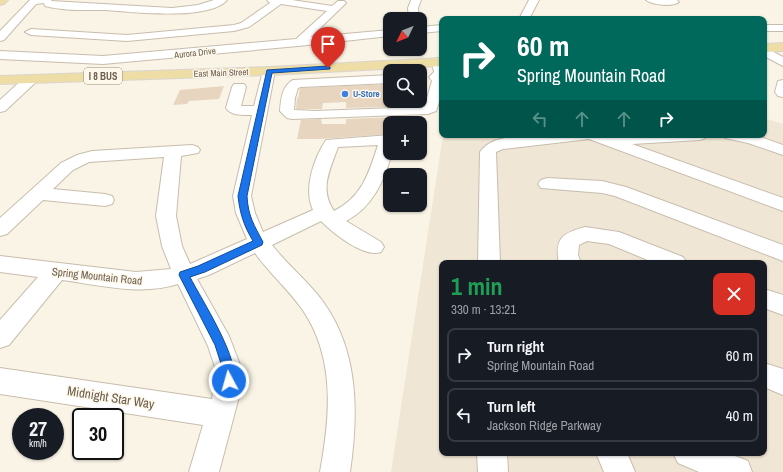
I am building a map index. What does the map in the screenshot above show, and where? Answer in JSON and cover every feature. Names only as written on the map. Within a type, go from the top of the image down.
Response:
[{"type":"main road","points":[[767,48],[783,47]]},
{"type":"main road","name":"East Main Street","points":[[1,81],[269,71],[439,62]]},
{"type":"street","points":[[0,38],[33,2],[172,10],[199,8],[222,0]]},
{"type":"street","points":[[298,43],[344,0]]},
{"type":"street","points":[[413,12],[412,8],[416,0]]},
{"type":"street","points":[[526,16],[534,0]]},
{"type":"street","points":[[651,0],[674,2]]},
{"type":"street","points":[[31,32],[127,38],[234,28],[245,25],[275,1],[335,9]]},
{"type":"street","points":[[309,34],[331,32],[336,26]]},
{"type":"street","points":[[427,29],[439,28]]},
{"type":"street","points":[[767,28],[783,28]]},
{"type":"street","name":"Aurora Drive","points":[[0,55],[103,60],[298,43],[383,34]]},
{"type":"street","points":[[767,53],[783,62]]},
{"type":"street","points":[[269,71],[242,196],[244,210],[249,226],[259,242],[282,271],[311,303],[323,322],[331,341],[342,387],[343,415],[341,444],[335,472]]},
{"type":"street","points":[[383,79],[298,83],[292,86],[288,98],[287,111],[292,114],[316,115],[423,111],[431,108],[433,105],[439,81],[431,77],[439,73]]},
{"type":"street","points":[[0,108],[31,79]]},
{"type":"street","points":[[239,87],[233,108],[242,111],[261,110]]},
{"type":"street","points":[[489,260],[488,152],[492,147],[500,144],[558,138]]},
{"type":"street","points":[[602,138],[783,205]]},
{"type":"street","points":[[607,138],[623,140],[654,138]]},
{"type":"street","points":[[743,138],[783,150]]},
{"type":"street","points":[[374,247],[346,232],[328,216],[320,205],[316,188],[332,143],[383,140]]},
{"type":"street","points":[[0,229],[39,194],[63,168],[73,162],[92,156],[183,151],[166,216],[172,246],[184,275],[220,344],[229,370],[229,381],[221,414],[204,472]]},
{"type":"street","name":"Spring Mountain Road","points":[[0,264],[136,281],[156,280],[184,275],[201,269],[259,242],[328,216],[354,208],[370,189],[383,156]]},
{"type":"street","points":[[547,184],[602,187],[620,191],[783,253]]},
{"type":"street","points":[[39,194],[105,200]]},
{"type":"street","points":[[569,260],[569,241],[585,234],[612,237],[669,260]]},
{"type":"street","points":[[0,337],[56,272]]},
{"type":"street","points":[[767,299],[783,305]]},
{"type":"street","points":[[767,376],[783,382]]},
{"type":"street","name":"Midnight Star Way","points":[[0,381],[221,414]]},
{"type":"street","points":[[492,456],[493,472]]},
{"type":"street","points":[[612,456],[620,472]]},
{"type":"street","points":[[696,456],[737,472]]},
{"type":"shaded area","points":[[767,119],[783,124],[783,472],[391,472],[443,138],[767,138]]},
{"type":"building","name":"U-Store","points":[[383,84],[383,107],[346,108],[346,102],[323,103],[322,109],[296,109],[297,98],[301,88]]},
{"type":"building","points":[[224,86],[219,99],[189,101],[187,104],[173,105],[180,90]]},
{"type":"building","points":[[383,118],[383,134],[320,139],[297,139],[301,120],[321,119],[322,124],[346,124],[346,119]]},
{"type":"place","name":"U-Store","points":[[345,94]]},
{"type":"route","points":[[229,381],[229,370],[220,344],[184,275],[192,273],[259,242],[249,226],[244,210],[242,196],[269,71],[328,68]]}]
